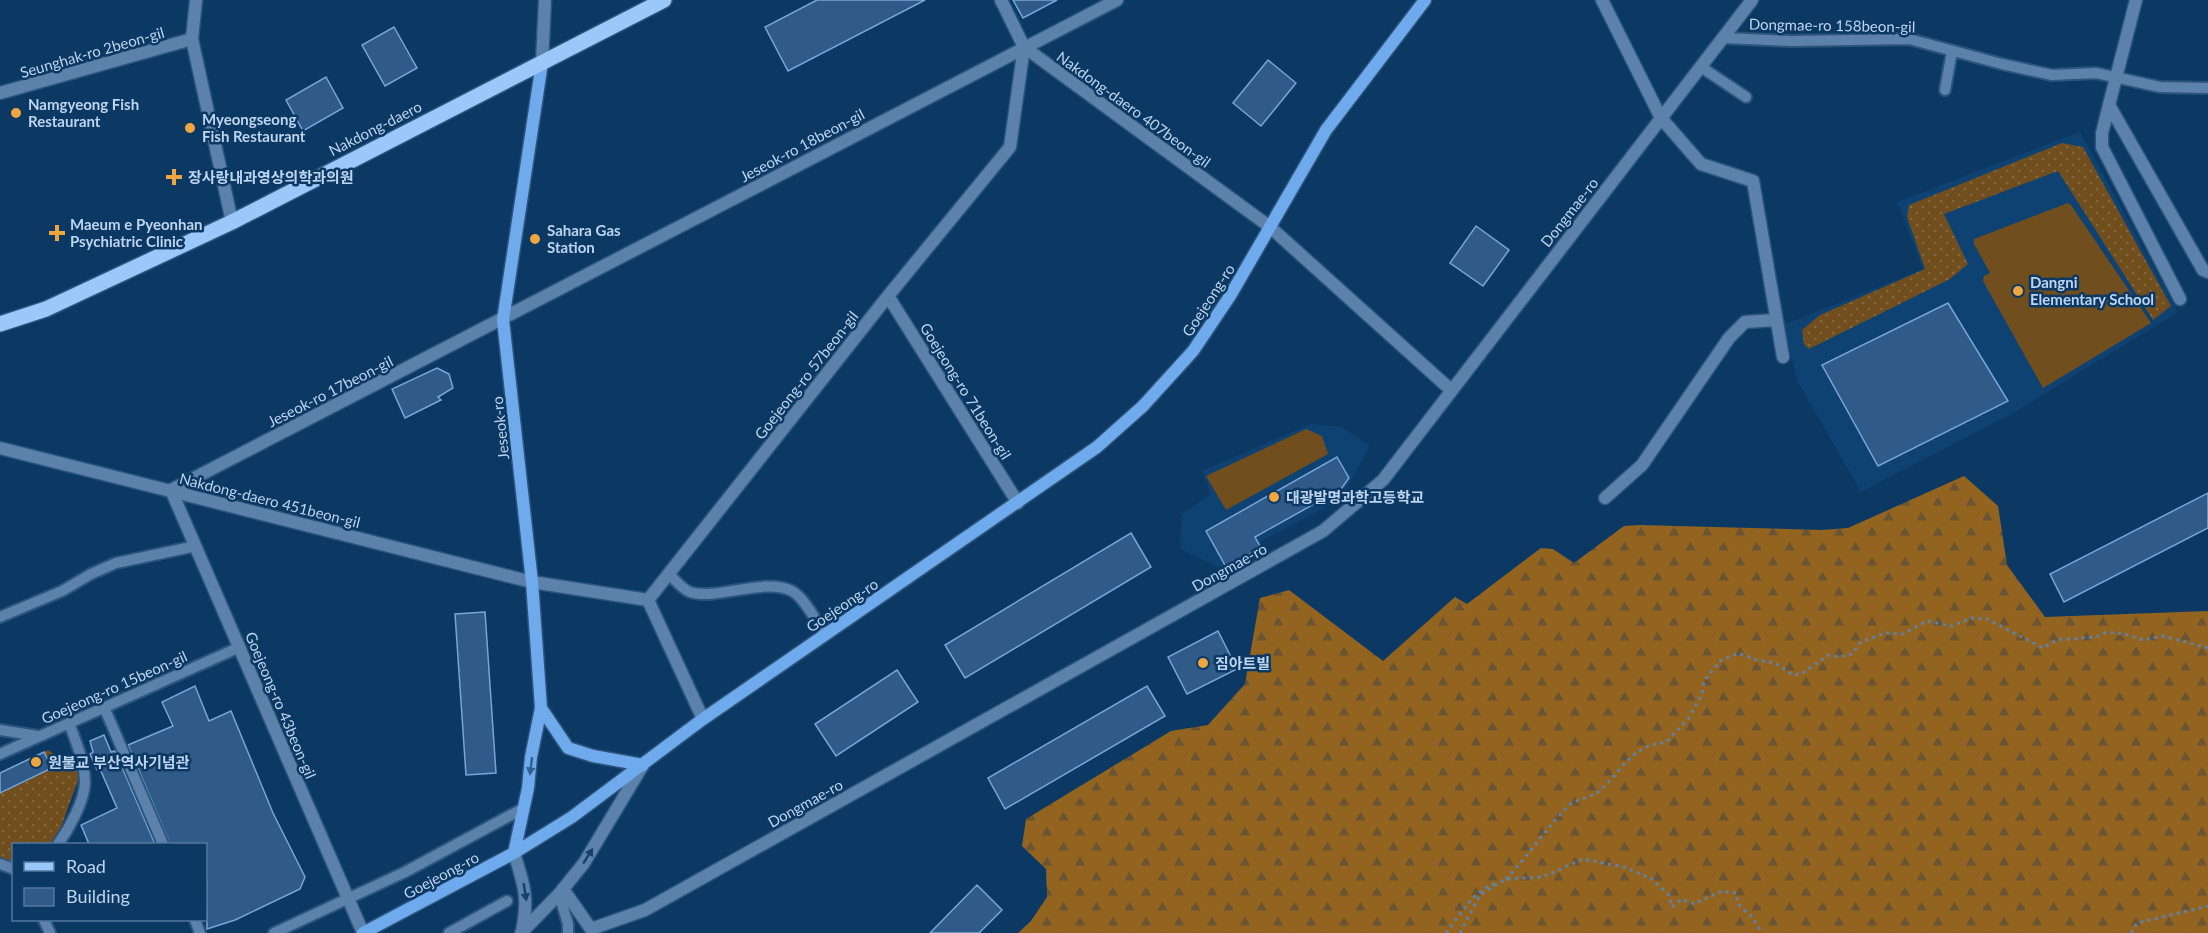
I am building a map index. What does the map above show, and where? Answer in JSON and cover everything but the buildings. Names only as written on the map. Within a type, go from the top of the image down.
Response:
[{"type":"main road","name":"Nakdong-daero","points":[[0,324],[46,309],[232,222],[664,0]]},
{"type":"main road","name":"Goejeong-ro","points":[[363,933],[514,853],[572,817],[703,719],[1097,447],[1143,406],[1193,351],[1230,296],[1326,130],[1425,0]]},
{"type":"main road","name":"Jeseok-ro","points":[[514,853],[541,708],[532,582],[503,320],[542,63]]},
{"type":"main road","points":[[541,708],[568,748],[593,756],[643,765]]},
{"type":"street","points":[[196,0],[192,39],[232,222]]},
{"type":"street","name":"Jeseok-ro","points":[[542,63],[545,0]]},
{"type":"street","name":"Nakdong-daero 407beon-gil","points":[[1001,0],[1024,47],[1270,226]]},
{"type":"street","name":"Jeseok-ro 18beon-gil","points":[[503,320],[964,76],[1117,0]]},
{"type":"street","points":[[1602,0],[1661,118],[1701,164],[1753,181],[1783,357]]},
{"type":"street","name":"Dongmae-ro","points":[[561,892],[591,929],[645,910],[1323,531],[1383,480],[1752,0]]},
{"type":"street","points":[[2136,0],[2115,76],[2102,133],[2102,147],[2180,298]]},
{"type":"street","name":"Seunghak-ro 2beon-gil","points":[[0,93],[192,39]]},
{"type":"street","name":"Goejeong-ro 57beon-gil","points":[[648,600],[888,296],[1010,147],[1024,47]]},
{"type":"street","points":[[2109,105],[2202,270],[2208,272]]},
{"type":"street","points":[[1270,226],[1451,390]]},
{"type":"street","name":"Goejeong-ro 71beon-gil","points":[[888,296],[1018,503]]},
{"type":"street","name":"Jeseok-ro 17beon-gil","points":[[171,490],[503,320]]},
{"type":"street","points":[[1605,498],[1642,465],[1729,338],[1745,322],[1776,320]]},
{"type":"street","name":"Nakdong-daero 451beon-gil","points":[[0,448],[532,582],[648,600]]},
{"type":"street","name":"Goejeong-ro 43beon-gil","points":[[171,490],[363,933]]},
{"type":"street","points":[[648,600],[703,719]]},
{"type":"street","points":[[521,932],[561,892],[584,863],[643,765]]},
{"type":"street","points":[[514,853],[527,893],[526,912],[521,932]]},
{"type":"lane","name":"Dongmae-ro 158beon-gil","points":[[1723,38],[1792,41],[1909,39],[2052,75],[2096,73],[2160,87],[2208,88]]},
{"type":"lane","points":[[1945,90],[1952,51]]},
{"type":"lane","points":[[1701,67],[1746,97]]},
{"type":"lane","points":[[0,617],[62,591],[116,563],[196,546]]},
{"type":"lane","points":[[669,574],[690,592],[706,593],[772,587],[792,591],[804,604],[825,635]]},
{"type":"lane","name":"Goejeong-ro 15beon-gil","points":[[0,754],[240,647]]},
{"type":"lane","points":[[104,707],[163,843]]},
{"type":"lane","points":[[59,843],[70,827],[85,785],[82,760],[69,723]]},
{"type":"lane","points":[[0,730],[40,736]]},
{"type":"lane","points":[[274,933],[405,872],[524,808]]},
{"type":"lane","points":[[561,892],[568,933]]},
{"type":"lane","points":[[449,933],[507,901]]},
{"type":"path","points":[[1460,933],[1480,895],[1504,880],[1525,860],[1568,805],[1602,790],[1618,769],[1638,751],[1656,743],[1665,743],[1688,719],[1702,694],[1704,681],[1720,661],[1738,653],[1757,660],[1775,663],[1793,675],[1801,674],[1829,655],[1839,657],[1852,654],[1861,642],[1885,633],[1903,634],[1927,621],[1951,626],[1971,618],[1987,619],[2043,648],[2057,640],[2096,637],[2107,632],[2125,634],[2143,640],[2163,636],[2208,648]]},
{"type":"path","points":[[1446,933],[1471,899],[1484,888],[1504,880],[1543,877],[1583,859],[1624,867],[1652,879],[1669,895],[1672,906],[1682,899],[1694,904],[1722,891],[1736,893],[1738,904],[1752,917],[1762,933]]},
{"type":"path","points":[[2131,933],[2137,923],[2208,906]]},
{"type":"shaded area","name":"Dangni Elementary School","points":[[2080,132],[2178,312],[2013,413],[1861,492],[1798,382],[1783,325],[1923,269],[1897,202]]},
{"type":"shaded area","points":[[2062,143],[2083,147],[2171,306],[2153,320],[2058,171],[1944,214],[1968,264],[1950,279],[1809,349],[1804,344],[1802,330],[1820,315],[1925,269],[1907,217],[1909,205]]},
{"type":"shaded area","points":[[2068,203],[2151,323],[2043,388],[1983,281],[1984,276],[1990,273],[1974,244],[1974,239]]},
{"type":"shaded area","name":"대광발명과학고등학교","points":[[1311,424],[1341,427],[1370,446],[1340,500],[1261,541],[1261,549],[1224,570],[1180,549],[1182,514],[1211,494],[1202,471]]},
{"type":"shaded area","points":[[1306,429],[1322,436],[1328,454],[1226,510],[1206,476]]},
{"type":"shaded area","points":[[48,750],[77,769],[80,775],[57,838],[52,843],[12,843],[12,863],[0,857],[0,772]]},
{"type":"green space","points":[[1964,476],[1998,506],[2007,565],[2045,617],[2208,611],[2208,933],[1018,933],[1031,921],[1047,897],[1046,869],[1022,846],[1026,819],[1171,731],[1208,725],[1245,684],[1260,598],[1289,590],[1383,661],[1455,597],[1467,604],[1541,548],[1553,549],[1574,563],[1624,526],[1822,530],[1848,528]]},
{"type":"place","name":"Namgyeong Fish Restaurant","points":[[16,113]]},
{"type":"place","name":"Myeongseong Fish Restaurant","points":[[190,128]]},
{"type":"place","name":"장사랑내과영상의학과의원","points":[[174,177]]},
{"type":"place","name":"Maeum e Pyeonhan Psychiatric Clinic","points":[[57,233]]},
{"type":"place","name":"Sahara Gas Station","points":[[535,239]]},
{"type":"place","name":"Dangni Elementary School","points":[[2018,291]]},
{"type":"place","name":"대광발명과학고등학교","points":[[1274,497]]},
{"type":"place","name":"짐아트빌","points":[[1203,663]]},
{"type":"place","name":"원불교 부산역사기념관","points":[[36,762]]}]
